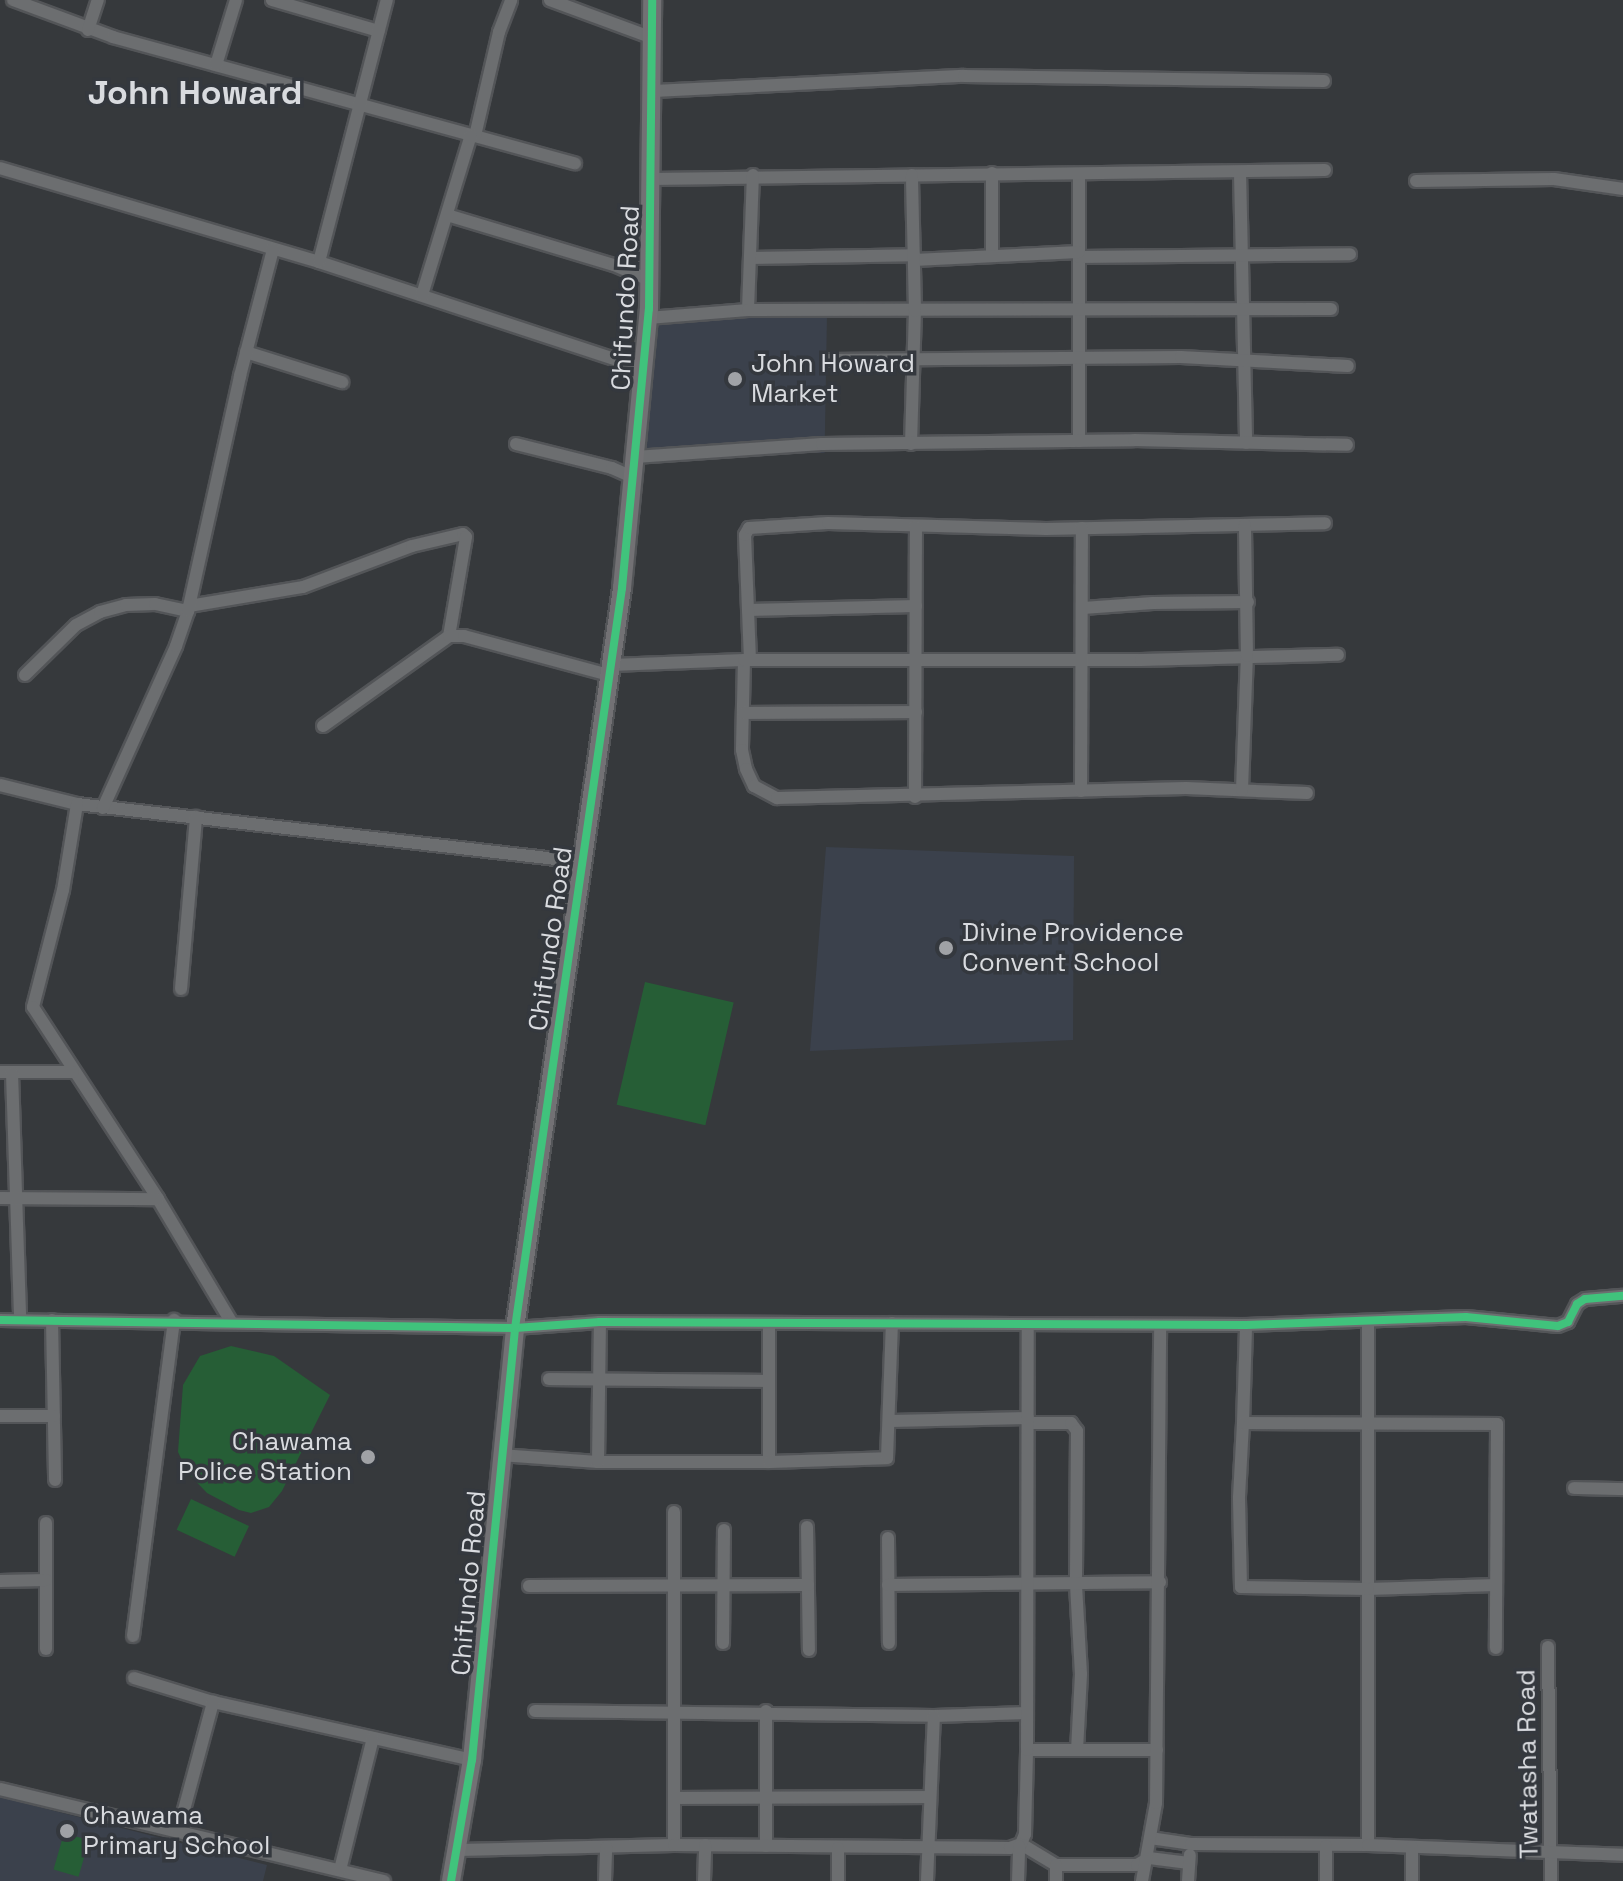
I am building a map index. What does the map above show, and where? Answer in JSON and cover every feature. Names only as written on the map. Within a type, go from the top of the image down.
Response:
[{"type":"street","points":[[13,0],[88,30],[575,163]]},
{"type":"street","points":[[88,30],[98,0]]},
{"type":"street","points":[[216,65],[236,0]]},
{"type":"street","points":[[272,0],[379,31]]},
{"type":"street","points":[[319,262],[387,0]]},
{"type":"street","points":[[422,295],[473,136],[499,32],[511,0]]},
{"type":"street","points":[[550,0],[653,38]]},
{"type":"street","name":"Chifundo Road","points":[[451,1881],[459,1850],[472,1760],[515,1328],[610,670],[634,478],[650,280],[654,91],[652,0]]},
{"type":"street","points":[[654,91],[951,76],[1324,81]]},
{"type":"street","points":[[0,168],[319,262],[644,369]]},
{"type":"street","points":[[652,179],[753,175],[1325,170]]},
{"type":"street","points":[[992,173],[992,256]]},
{"type":"street","points":[[1240,173],[1246,443]]},
{"type":"street","points":[[1079,174],[1079,441]]},
{"type":"street","points":[[748,310],[753,175]]},
{"type":"street","points":[[911,444],[915,311],[912,175]]},
{"type":"street","points":[[1416,181],[1512,183],[1554,179],[1623,189]]},
{"type":"street","points":[[447,215],[614,265],[650,280]]},
{"type":"street","points":[[103,808],[176,646],[189,609],[246,352],[273,249]]},
{"type":"street","points":[[750,258],[1350,254]]},
{"type":"street","points":[[648,318],[748,310],[1331,309]]},
{"type":"street","points":[[246,352],[342,382]]},
{"type":"street","points":[[828,360],[1080,358],[1246,360],[1348,366]]},
{"type":"street","points":[[635,457],[786,445],[1079,441],[1347,445]]},
{"type":"street","points":[[516,444],[612,468],[634,478]]},
{"type":"street","points":[[1307,793],[1242,790],[1081,791],[777,798],[765,794],[754,786],[742,750],[748,610],[745,535],[749,528],[842,523],[916,527],[1082,528],[1325,523]]},
{"type":"street","points":[[1242,790],[1248,602],[1245,525]]},
{"type":"street","points":[[915,797],[916,527]]},
{"type":"street","points":[[1081,791],[1082,528]]},
{"type":"street","points":[[25,675],[76,625],[100,612],[126,605],[155,604],[189,609],[303,587],[412,546],[463,534],[466,537],[449,636]]},
{"type":"street","points":[[1083,608],[1153,603],[1248,602]]},
{"type":"street","points":[[748,610],[916,606]]},
{"type":"street","points":[[323,726],[449,636],[464,636],[610,670],[747,660],[1081,661],[1338,655]]},
{"type":"street","points":[[743,713],[916,712]]},
{"type":"street","points":[[0,785],[103,808],[582,862]]},
{"type":"street","points":[[77,804],[63,890],[33,1007],[158,1199],[232,1323]]},
{"type":"street","points":[[181,989],[196,817]]},
{"type":"street","points":[[20,1320],[16,1198],[6,1072],[73,1072]]},
{"type":"street","points":[[0,1198],[158,1199]]},
{"type":"street","points":[[0,1320],[174,1320],[515,1328],[600,1322],[1246,1325],[1368,1323],[1466,1317],[1558,1326],[1568,1322],[1577,1304],[1585,1299],[1623,1296]]},
{"type":"street","points":[[52,1320],[55,1480]]},
{"type":"street","points":[[133,1636],[174,1320]]},
{"type":"street","points":[[598,1462],[600,1322]]},
{"type":"street","points":[[769,1323],[769,1462]]},
{"type":"street","points":[[500,1455],[598,1462],[883,1460],[889,1455],[892,1323]]},
{"type":"street","points":[[1368,1323],[1368,1845]]},
{"type":"street","points":[[1018,1881],[1020,1845],[1025,1834],[1027,1750],[1028,1325]]},
{"type":"street","points":[[1142,1881],[1156,1803],[1160,1325]]},
{"type":"street","points":[[1246,1325],[1239,1497],[1241,1587],[1368,1589],[1496,1585]]},
{"type":"street","points":[[549,1379],[769,1381]]},
{"type":"street","points":[[0,1416],[54,1416]]},
{"type":"street","points":[[891,1421],[1028,1420],[1071,1423],[1077,1431],[1076,1585],[1081,1674],[1077,1750]]},
{"type":"street","points":[[1243,1423],[1497,1424],[1496,1648]]},
{"type":"street","points":[[1574,1488],[1623,1489]]},
{"type":"street","points":[[674,1512],[674,1845]]},
{"type":"street","points":[[46,1523],[46,1649]]},
{"type":"street","points":[[807,1527],[809,1650]]},
{"type":"street","points":[[723,1643],[724,1530]]},
{"type":"street","points":[[888,1538],[889,1643]]},
{"type":"street","points":[[0,1581],[46,1580]]},
{"type":"street","points":[[888,1585],[1027,1586],[1160,1582]]},
{"type":"street","points":[[529,1586],[808,1585]]},
{"type":"street","name":"Twatasha Road","points":[[1548,1647],[1551,1881]]},
{"type":"street","points":[[134,1678],[213,1702],[472,1760]]},
{"type":"street","points":[[178,1832],[213,1702]]},
{"type":"street","points":[[535,1711],[766,1711],[934,1716],[1027,1713]]},
{"type":"street","points":[[766,1711],[766,1846]]},
{"type":"street","points":[[927,1881],[934,1716]]},
{"type":"street","points":[[340,1870],[373,1738]]},
{"type":"street","points":[[1027,1750],[1157,1750]]},
{"type":"street","points":[[0,1789],[384,1881]]},
{"type":"street","points":[[674,1798],[930,1797]]},
{"type":"street","points":[[1150,1838],[1191,1844],[1368,1845],[1623,1855]]},
{"type":"street","points":[[1188,1881],[1191,1844]]},
{"type":"street","points":[[459,1850],[674,1845],[838,1848],[1020,1845],[1056,1865],[1137,1865],[1145,1860],[1189,1863]]},
{"type":"street","points":[[704,1881],[705,1845]]},
{"type":"street","points":[[1326,1846],[1326,1881]]},
{"type":"street","points":[[605,1881],[606,1847]]},
{"type":"street","points":[[1412,1847],[1412,1881]]},
{"type":"street","points":[[838,1848],[838,1881]]},
{"type":"street","points":[[1056,1865],[1056,1881]]},
{"type":"shaded area","name":"John Howard Market","points":[[649,313],[827,316],[825,453],[647,450]]},
{"type":"shaded area","name":"Divine Providence Convent School","points":[[826,847],[1074,856],[1073,1040],[810,1051]]},
{"type":"shaded area","name":"Chawama Primary School","points":[[0,1797],[267,1865],[263,1881],[0,1881]]},
{"type":"green space","points":[[645,982],[734,1002],[705,1125],[617,1105]]},
{"type":"green space","points":[[231,1346],[274,1356],[330,1395],[282,1491],[269,1507],[251,1513],[207,1493],[188,1473],[178,1452],[183,1385],[200,1356]]},
{"type":"green space","points":[[191,1499],[249,1526],[235,1557],[177,1530]]},
{"type":"green space","points":[[64,1833],[89,1840],[79,1877],[54,1870]]},
{"type":"cycle path","points":[[451,1881],[472,1760],[515,1328],[622,588],[649,309],[652,0]]},
{"type":"cycle path","points":[[0,1320],[515,1328],[600,1322],[1246,1325],[1466,1317],[1558,1326],[1568,1322],[1577,1304],[1585,1299],[1623,1296]]},
{"type":"place","name":"John Howard Market","points":[[735,379]]},
{"type":"place","name":"Divine Providence Convent School","points":[[946,948]]},
{"type":"place","name":"Chawama Police Station","points":[[368,1457]]},
{"type":"place","name":"Chawama Primary School","points":[[67,1831]]},
{"type":"district","name":"John Howard","points":[[195,93]]}]
